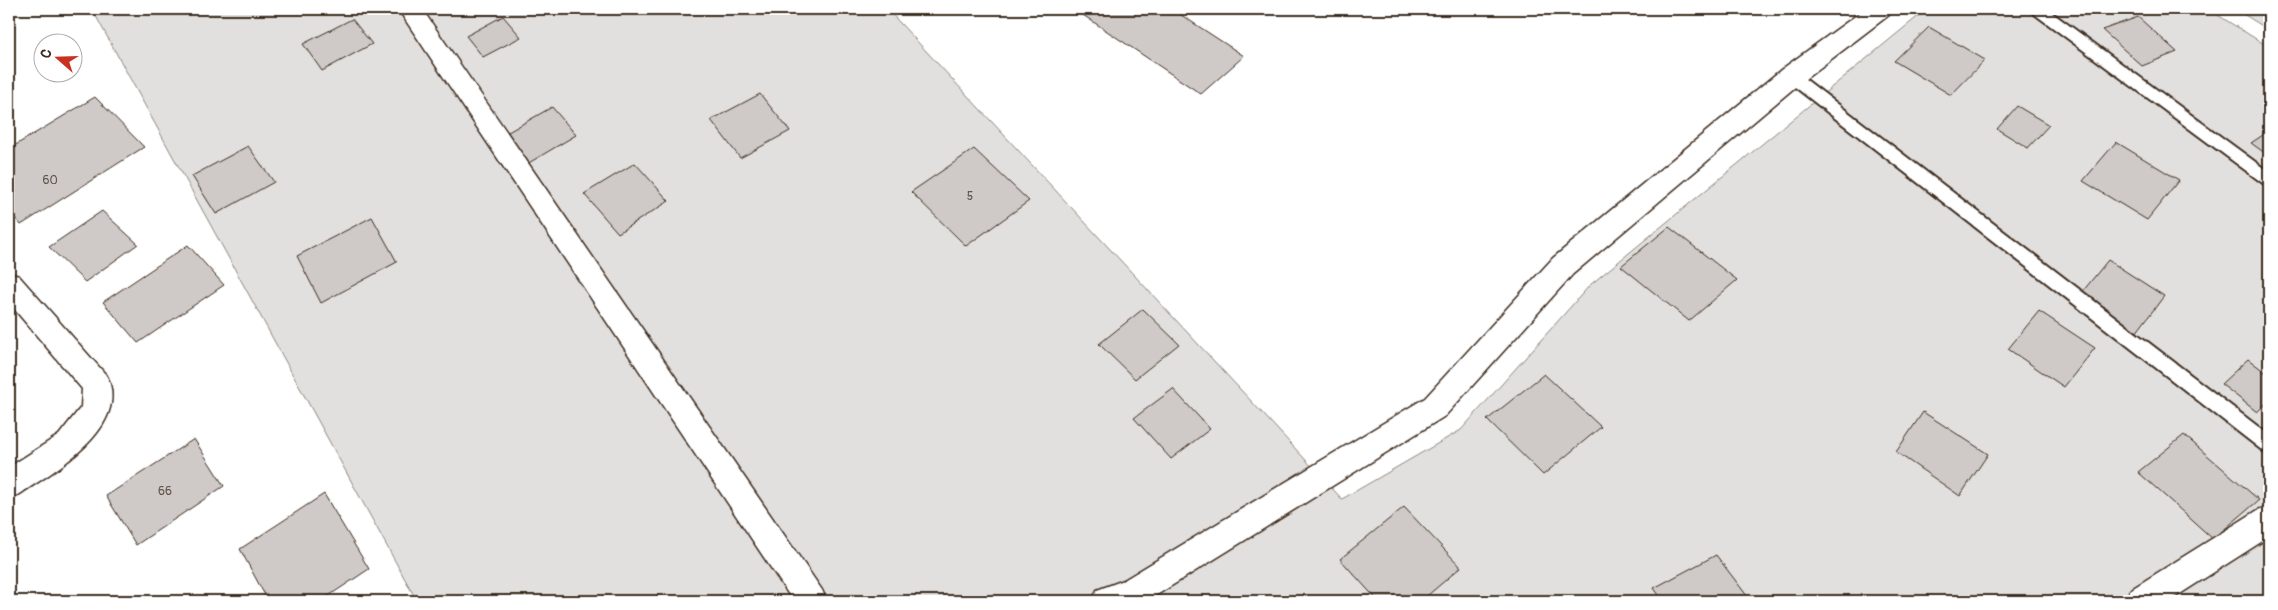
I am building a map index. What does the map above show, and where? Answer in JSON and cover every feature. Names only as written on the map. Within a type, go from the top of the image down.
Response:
[{"type":"street","points":[[410,9],[811,601]]},
{"type":"street","points":[[1108,601],[1132,593],[1435,407],[1564,266],[1791,76],[1881,9]]},
{"type":"street","points":[[9,284],[97,385],[95,411],[69,444],[9,484]]},
{"type":"street","points":[[2142,601],[2269,520]]},
{"type":"lane","points":[[2038,9],[2269,180]]},
{"type":"lane","points":[[1791,76],[2269,445]]},
{"type":"shaded area","points":[[92,9],[887,9],[1342,499],[1461,430],[1590,285],[1927,9],[2208,9],[2269,47],[2269,601],[417,601]]},
{"type":"shaded area","points":[[2235,9],[2269,9],[2269,30]]},
{"type":"building","points":[[1074,9],[1172,9],[1244,56],[1201,94]]},
{"type":"building","points":[[503,16],[521,37],[483,57],[466,36]]},
{"type":"building","points":[[2138,17],[2177,52],[2142,66],[2102,30]]},
{"type":"building","points":[[352,19],[372,44],[322,71],[303,44]]},
{"type":"building","points":[[1929,27],[1985,60],[1951,95],[1894,61]]},
{"type":"building","points":[[760,94],[790,131],[740,158],[711,120]]},
{"type":"building","points":[[95,97],[144,147],[21,225],[9,211],[9,149]]},
{"type":"building","points":[[2017,106],[2049,125],[2028,148],[1997,129]]},
{"type":"building","points":[[552,107],[576,135],[527,164],[503,135]]},
{"type":"building","points":[[2269,131],[2269,156],[2251,143]]},
{"type":"building","points":[[2116,142],[2179,180],[2147,220],[2083,181]]},
{"type":"building","points":[[248,146],[274,182],[216,214],[192,176]]},
{"type":"building","points":[[974,149],[1029,201],[966,246],[911,192]]},
{"type":"building","points":[[635,163],[669,201],[618,233],[584,194]]},
{"type":"building","points":[[102,211],[138,244],[85,282],[49,247]]},
{"type":"building","points":[[372,217],[397,262],[321,303],[297,256]]},
{"type":"building","points":[[1669,227],[1737,280],[1689,321],[1621,266]]},
{"type":"building","points":[[188,245],[224,285],[138,343],[103,302]]},
{"type":"building","points":[[2108,260],[2164,296],[2136,333],[2079,296]]},
{"type":"building","points":[[1143,309],[1179,344],[1135,379],[1099,344]]},
{"type":"building","points":[[2039,311],[2095,348],[2064,387],[2008,349]]},
{"type":"building","points":[[2248,359],[2269,375],[2269,401],[2257,412],[2221,384]]},
{"type":"building","points":[[1544,374],[1601,427],[1543,475],[1487,420]]},
{"type":"building","points":[[1173,389],[1210,429],[1171,459],[1134,418]]},
{"type":"building","points":[[1923,412],[1988,454],[1960,496],[1896,452]]},
{"type":"building","points":[[2184,435],[2259,500],[2213,539],[2138,472]]},
{"type":"building","points":[[194,439],[224,486],[136,545],[106,496]]},
{"type":"building","points":[[324,494],[369,569],[321,601],[268,601],[240,549]]},
{"type":"building","points":[[1404,507],[1461,567],[1421,601],[1378,601],[1340,559]]},
{"type":"building","points":[[1716,555],[1751,601],[1663,601],[1654,588]]}]
